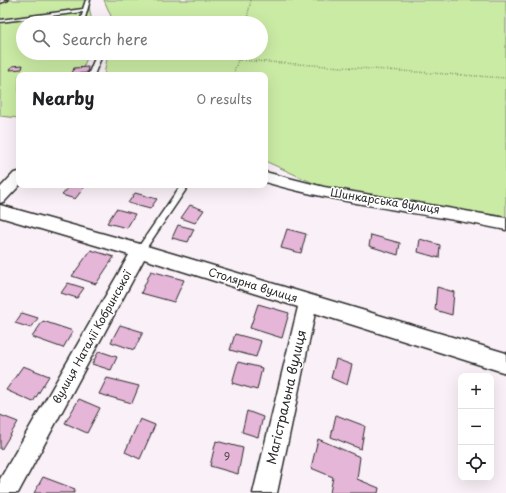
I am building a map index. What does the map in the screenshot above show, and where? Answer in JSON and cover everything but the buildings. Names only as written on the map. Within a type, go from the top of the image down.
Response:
[{"type":"street","name":"Шинкарська вулиця","points":[[268,177],[328,192],[440,210],[506,224]]},
{"type":"street","points":[[0,197],[16,180]]},
{"type":"street","name":"Столярна вулиця","points":[[0,211],[140,250],[506,363]]},
{"type":"street","name":"вулиця Наталії Кобринської","points":[[4,493],[140,250]]},
{"type":"street","name":"Магістральна вулиця","points":[[265,493],[308,302]]},
{"type":"lane","points":[[84,16],[88,0]]},
{"type":"lane","points":[[39,16],[85,10]]},
{"type":"lane","points":[[0,21],[16,19]]},
{"type":"lane","points":[[92,72],[97,60]]},
{"type":"lane","name":"вулиця Наталії Кобринської","points":[[140,250],[183,188]]},
{"type":"path","points":[[248,16],[251,0]]},
{"type":"path","points":[[234,72],[238,60],[506,78]]},
{"type":"green space","points":[[0,0],[88,0],[91,16],[16,16],[16,60],[86,60],[81,72],[16,72],[16,118],[0,116]]},
{"type":"green space","points":[[104,0],[506,0],[506,220],[333,192],[268,162],[268,72],[105,72],[107,60],[268,60],[268,16],[111,16]]}]
